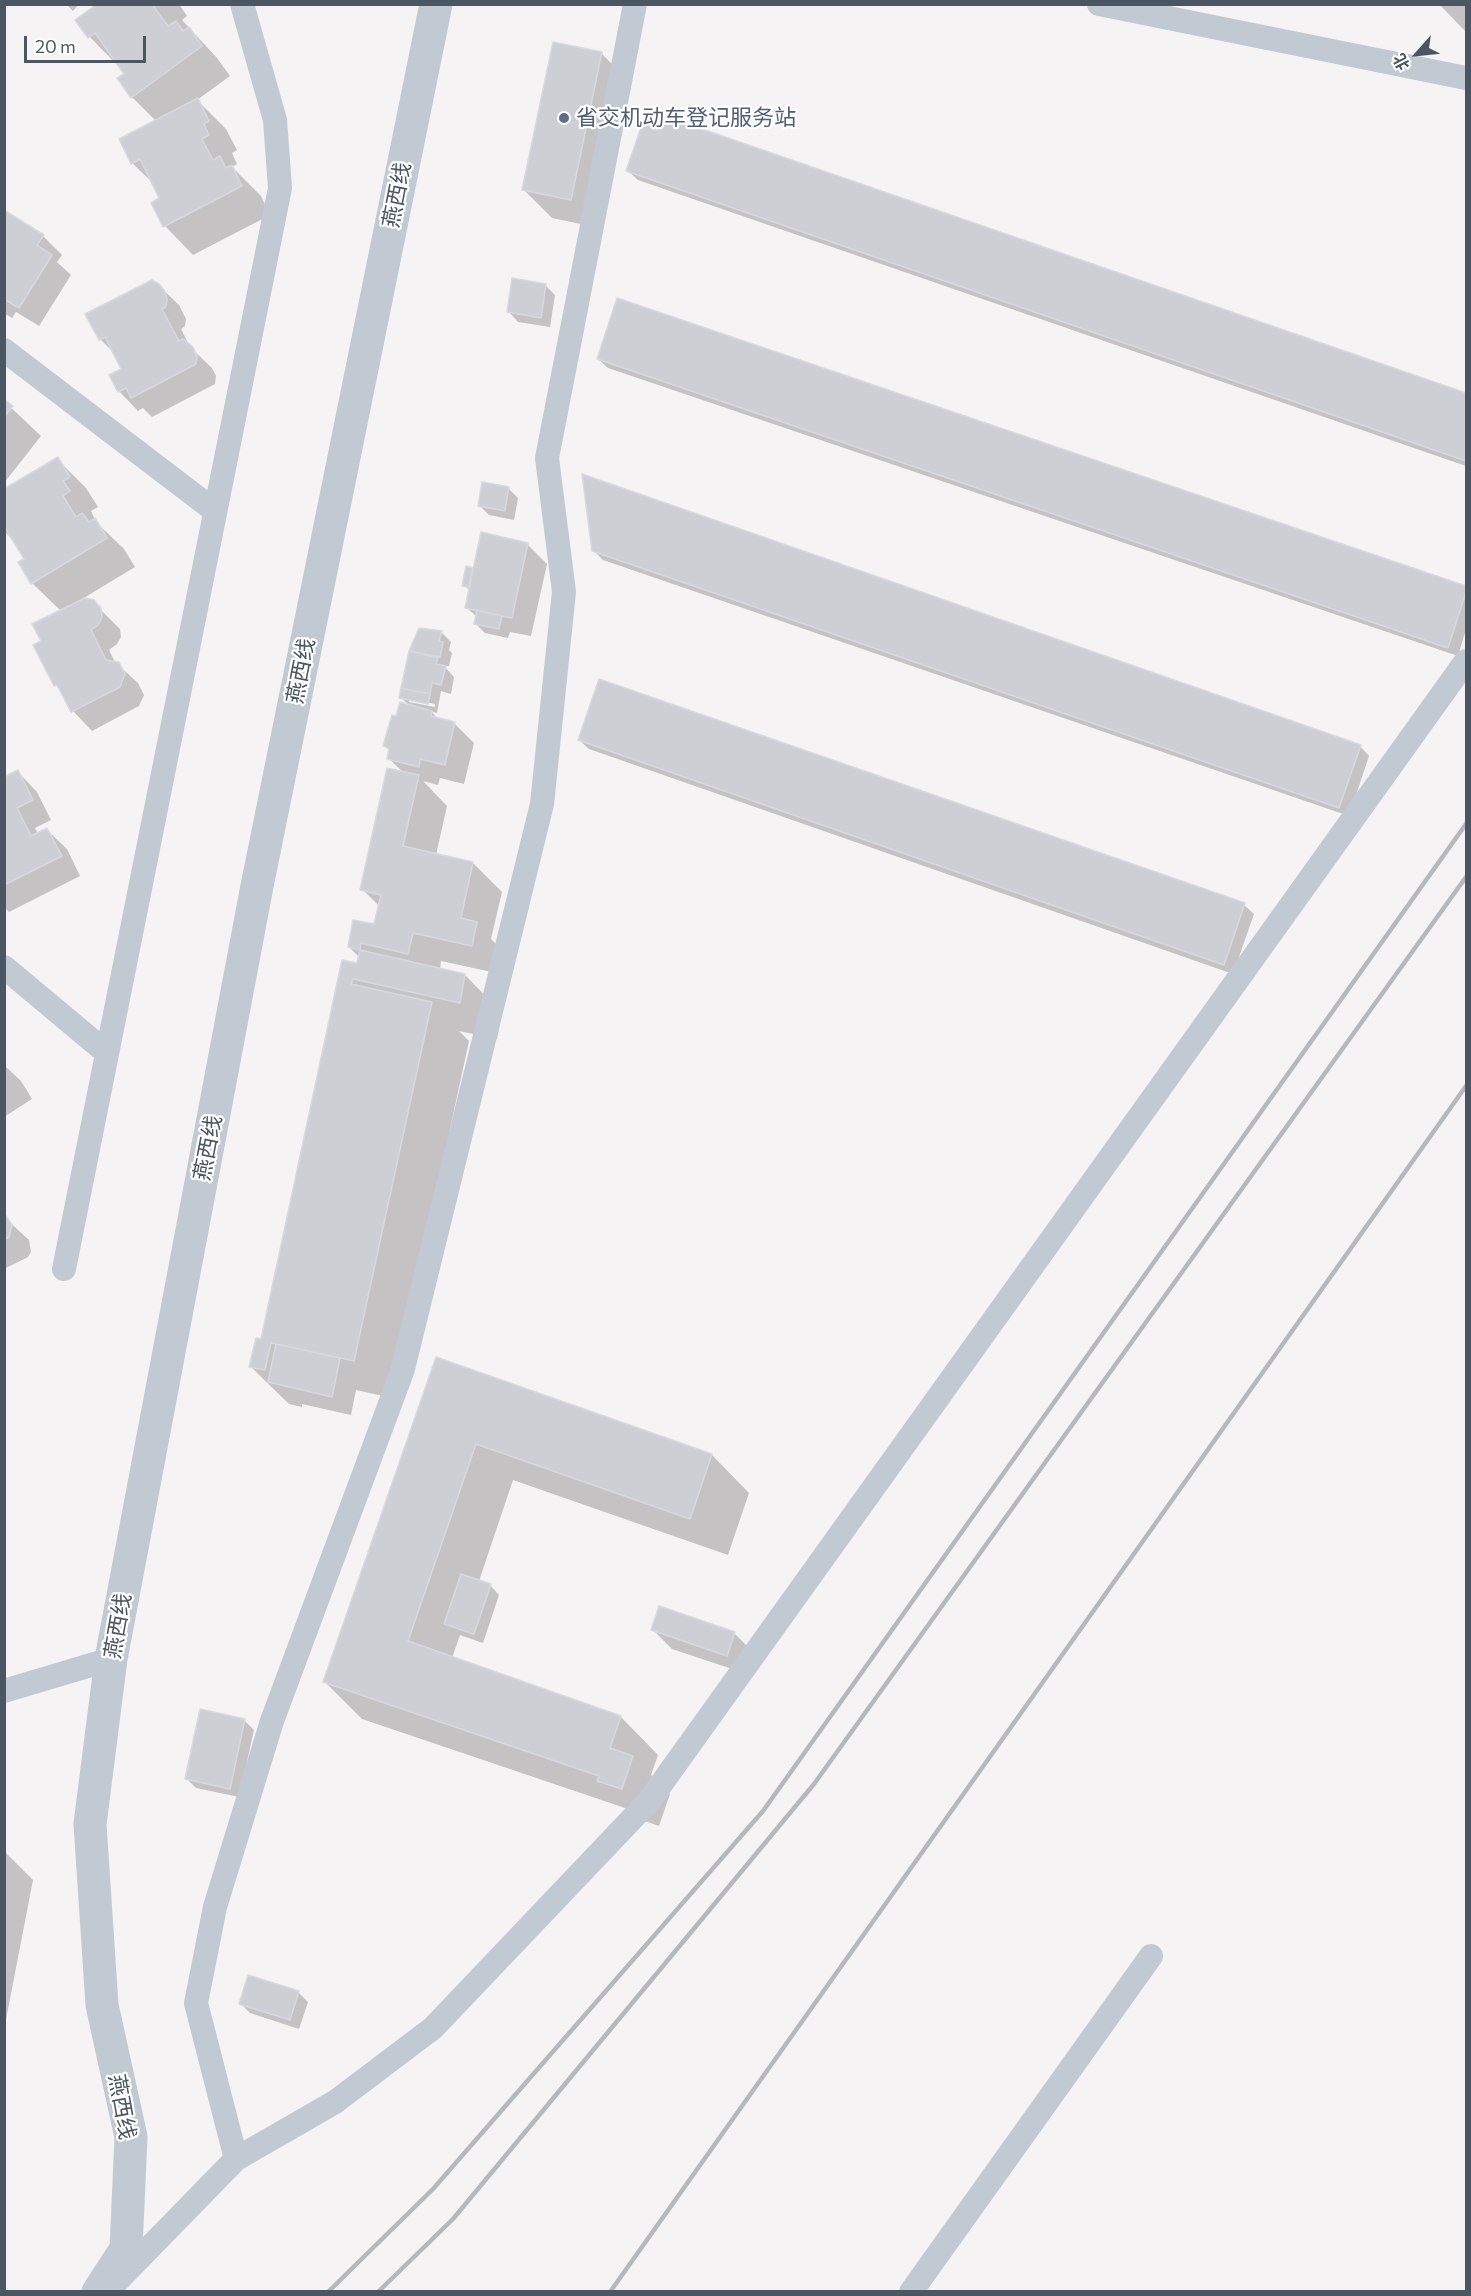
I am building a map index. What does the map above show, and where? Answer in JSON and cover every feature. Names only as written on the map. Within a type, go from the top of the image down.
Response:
[{"type":"street","name":"燕西线","points":[[98,2292],[126,2249],[130,2137],[102,2004],[90,1824],[111,1659],[257,886],[436,4]]},
{"type":"lane","points":[[64,1269],[280,188],[275,120],[242,4]]},
{"type":"lane","points":[[236,2159],[196,2003],[198,1992],[215,1907],[272,1721],[402,1370],[542,804],[564,592],[547,458],[635,4]]},
{"type":"lane","points":[[1099,4],[1467,78]]},
{"type":"lane","points":[[4,350],[215,511]]},
{"type":"lane","points":[[107,2292],[236,2159],[335,2102],[433,2028],[649,1801],[1467,661]]},
{"type":"lane","points":[[4,968],[107,1053]]},
{"type":"lane","points":[[4,1691],[111,1659]]},
{"type":"lane","points":[[911,2292],[1151,1956]]},
{"type":"building","points":[[97,4],[158,4],[154,7],[168,26],[176,21],[183,31],[189,27],[202,46],[131,98],[117,78],[124,74],[95,33],[88,38],[75,20]]},
{"type":"building","points":[[553,42],[602,52],[571,200],[522,190]]},
{"type":"building","points":[[198,98],[209,121],[204,124],[209,135],[202,139],[213,160],[220,156],[226,168],[232,165],[242,186],[163,227],[151,203],[159,198],[140,159],[131,164],[119,139]]},
{"type":"building","points":[[647,110],[1466,393],[1466,461],[626,171]]},
{"type":"building","points":[[4,210],[44,235],[37,245],[52,255],[19,308],[4,299]]},
{"type":"building","points":[[512,278],[546,284],[541,318],[507,312]]},
{"type":"building","points":[[152,280],[164,290],[167,299],[166,307],[162,309],[179,341],[183,339],[193,347],[197,356],[196,364],[131,398],[126,388],[118,392],[109,375],[121,369],[105,337],[99,340],[85,314]]},
{"type":"building","points":[[617,298],[1466,586],[1448,648],[597,359]]},
{"type":"building","points":[[4,399],[13,406],[4,417]]},
{"type":"building","points":[[58,457],[70,477],[63,481],[70,491],[63,496],[76,517],[82,513],[89,522],[95,518],[107,538],[31,584],[18,562],[24,559],[4,526],[4,489]]},
{"type":"building","points":[[582,474],[1361,745],[1339,808],[592,551]]},
{"type":"building","points":[[482,482],[509,487],[505,511],[478,506]]},
{"type":"building","points":[[481,532],[528,543],[512,618],[465,608]]},
{"type":"building","points":[[466,566],[473,568],[469,587],[462,586]]},
{"type":"building","points":[[85,598],[94,600],[101,608],[102,617],[98,625],[91,630],[106,660],[119,662],[125,674],[120,687],[71,712],[57,685],[54,686],[33,645],[41,641],[32,624]]},
{"type":"building","points":[[477,610],[502,616],[499,629],[474,624]]},
{"type":"building","points":[[419,628],[442,631],[439,641],[443,642],[440,657],[409,651]]},
{"type":"building","points":[[409,651],[438,658],[436,664],[446,666],[441,685],[432,683],[430,694],[401,688]]},
{"type":"building","points":[[599,679],[1245,903],[1224,965],[578,740]]},
{"type":"building","points":[[401,688],[430,694],[428,704],[399,698]]},
{"type":"building","points":[[400,702],[432,711],[431,716],[455,722],[445,765],[420,759],[419,767],[387,759],[389,748],[383,746],[392,715],[396,716]]},
{"type":"building","points":[[387,768],[419,775],[403,846],[473,862],[461,918],[477,922],[472,946],[413,933],[408,954],[361,943],[360,950],[348,947],[353,920],[374,924],[381,895],[360,890]]},
{"type":"building","points":[[18,770],[33,800],[17,808],[31,836],[47,828],[62,856],[4,885],[4,777]]},
{"type":"building","points":[[360,950],[465,974],[460,1003],[353,979],[351,984],[432,1002],[354,1361],[271,1343],[265,1370],[249,1367],[256,1338],[261,1339],[342,960],[357,963]]},
{"type":"building","points":[[4,1213],[12,1225],[9,1237],[4,1240]]},
{"type":"building","points":[[276,1344],[340,1358],[332,1397],[268,1382]]},
{"type":"building","points":[[436,1357],[712,1454],[690,1519],[476,1444],[408,1641],[621,1716],[610,1748],[633,1756],[622,1789],[597,1781],[599,1776],[323,1682]]},
{"type":"building","points":[[461,1574],[491,1584],[474,1634],[444,1624]]},
{"type":"building","points":[[659,1606],[735,1632],[727,1656],[651,1630]]},
{"type":"building","points":[[200,1709],[245,1719],[230,1789],[185,1779]]},
{"type":"building","points":[[248,1975],[299,1991],[290,2020],[239,2004]]},
{"type":"railway","points":[[328,2292],[433,2189],[763,1811],[1466,824]]},
{"type":"railway","points":[[378,2292],[453,2219],[814,1784],[1466,877]]},
{"type":"railway","points":[[610,2292],[1466,1086]]},
{"type":"place","name":"省交机动车登记服务站","points":[[564,118]]}]
